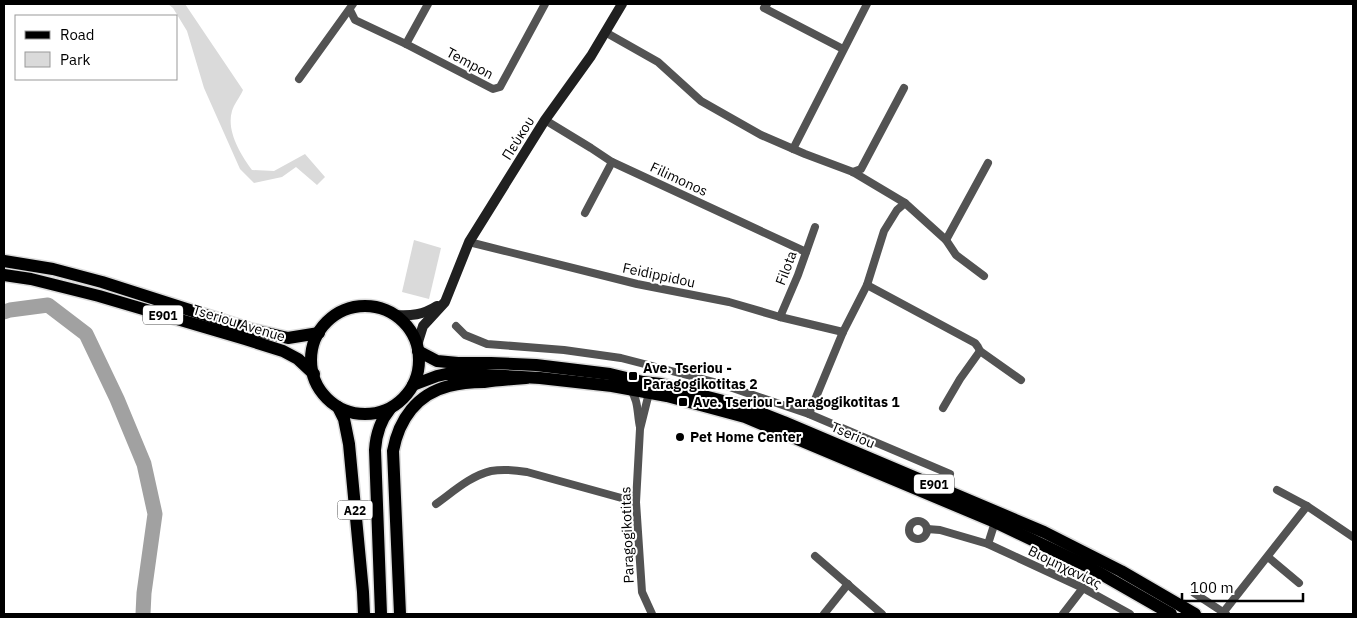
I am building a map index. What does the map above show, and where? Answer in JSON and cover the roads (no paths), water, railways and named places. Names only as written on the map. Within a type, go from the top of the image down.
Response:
[{"type":"main road","name":"Πεύκου","points":[[417,348],[423,326],[441,307],[449,293],[469,242],[545,120],[591,56],[622,4]]},
{"type":"main road","name":"Tseriou Avenue","points":[[4,261],[53,269],[102,282],[249,329],[280,337],[295,338],[319,334]]},
{"type":"main road","name":"Tseriou Avenue","points":[[4,275],[31,279],[99,296],[255,342],[283,351],[298,359],[314,374]]},
{"type":"main road","name":"Πεύκου","points":[[395,315],[408,316],[424,313],[440,303],[449,293]]},
{"type":"main road","points":[[359,307],[378,308],[395,315],[409,328],[417,348],[419,363],[415,382],[405,397],[390,408],[372,414],[353,413],[338,407],[325,396],[316,382],[312,366],[313,349],[319,334],[329,320],[343,311],[359,307]]},
{"type":"main road","name":"Tseriou","points":[[417,348],[437,361],[536,365],[610,374],[643,382],[661,384],[743,406],[1044,532],[1121,571],[1195,614]]},
{"type":"main road","name":"Tseriou","points":[[412,385],[446,374],[585,383],[667,396],[745,417],[995,522],[1089,567],[1156,610],[1171,614]]},
{"type":"main road","points":[[400,614],[393,451],[401,423],[409,411],[421,400],[443,388],[457,384],[526,378]]},
{"type":"main road","name":"A22","points":[[338,407],[344,419],[349,444],[364,614]]},
{"type":"main road","name":"A22","points":[[381,614],[374,450],[379,427],[390,408]]},
{"type":"street","points":[[406,44],[428,4]]},
{"type":"street","name":"Tempon","points":[[352,7],[354,20],[406,44],[493,89],[500,87],[545,4]]},
{"type":"street","points":[[767,4],[764,8],[844,49]]},
{"type":"street","points":[[793,149],[867,4]]},
{"type":"street","points":[[299,79],[352,7]]},
{"type":"street","points":[[605,32],[658,62],[701,101],[761,135],[852,172],[905,203],[946,240],[956,254],[984,276]]},
{"type":"street","points":[[852,172],[861,169],[904,88]]},
{"type":"street","name":"Filimonos","points":[[545,120],[612,162],[806,252]]},
{"type":"street","points":[[585,213],[612,162]]},
{"type":"street","points":[[946,240],[988,163]]},
{"type":"street","points":[[809,414],[843,332],[867,285],[884,230],[897,210],[905,203]]},
{"type":"street","name":"Filota","points":[[780,317],[798,275],[815,227]]},
{"type":"street","name":"Feidippidou","points":[[469,242],[637,284],[728,302],[843,332]]},
{"type":"street","points":[[867,285],[975,343],[980,351],[1021,380]]},
{"type":"street","points":[[456,326],[466,335],[487,344],[564,350],[621,358],[718,383],[809,414],[950,474]]},
{"type":"street","points":[[943,408],[960,379],[980,351]]},
{"type":"street","points":[[630,389],[636,401],[640,429]]},
{"type":"street","name":"Paragogikotitas","points":[[649,393],[640,429],[636,502],[642,592],[652,614]]},
{"type":"street","points":[[436,504],[470,480],[491,471],[511,470],[526,472],[636,502]]},
{"type":"street","points":[[1277,490],[1307,506],[1353,537]]},
{"type":"street","points":[[1194,593],[1224,614],[1307,506]]},
{"type":"street","points":[[988,544],[995,522]]},
{"type":"street","name":"Βιομηχανίας","points":[[927,529],[940,530],[988,544],[1082,588],[1130,614]]},
{"type":"street","points":[[815,556],[882,614]]},
{"type":"street","points":[[1268,557],[1299,583]]},
{"type":"street","points":[[824,614],[848,584]]},
{"type":"street","points":[[1063,614],[1082,588]]},
{"type":"waterway","points":[[4,312],[48,305],[86,334],[117,399],[144,464],[155,514],[144,593],[143,614]]},
{"type":"place","name":"Ave. Tseriou - Paragogikotitas 2","points":[[633,376]]},
{"type":"place","name":"Ave. Tseriou - Paragogikotitas 1","points":[[683,402]]},
{"type":"place","name":"Pet Home Center","points":[[680,437]]}]
